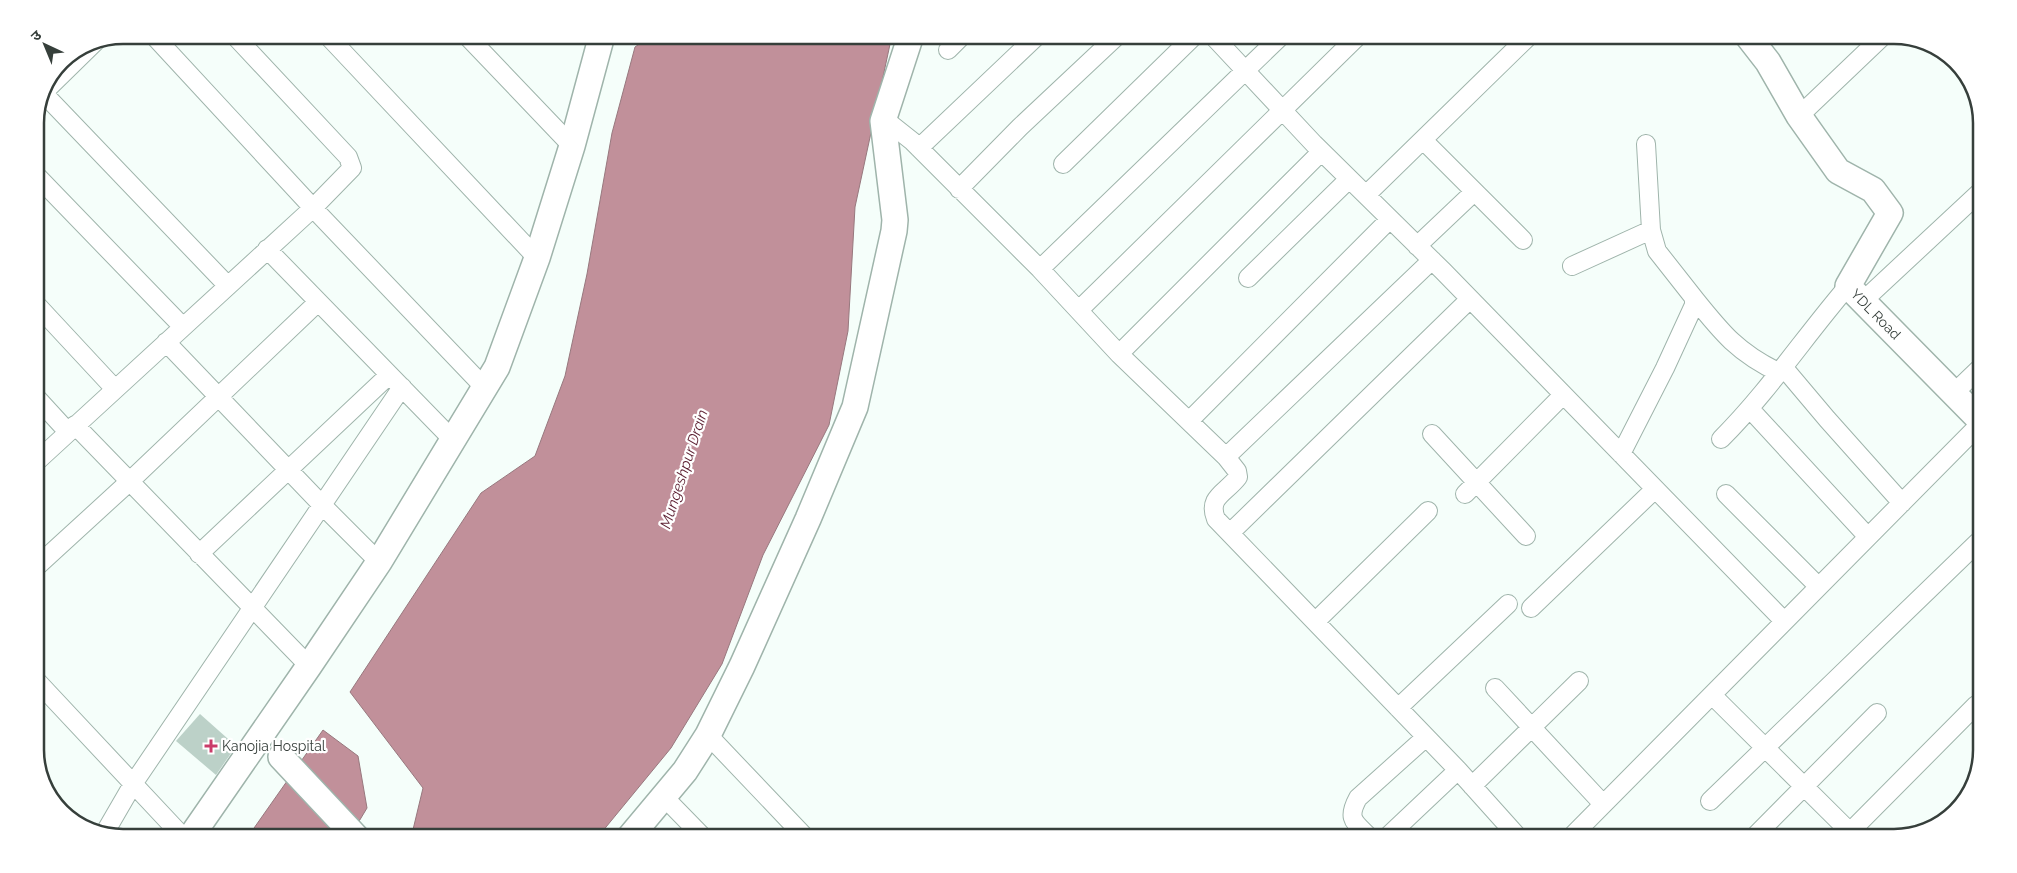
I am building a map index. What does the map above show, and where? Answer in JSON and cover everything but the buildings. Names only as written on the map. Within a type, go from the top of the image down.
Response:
[{"type":"street","points":[[161,44],[313,208],[485,388]]},
{"type":"street","points":[[44,455],[313,208],[352,168],[351,162],[242,44]]},
{"type":"street","points":[[335,44],[537,258]]},
{"type":"street","points":[[475,44],[572,146]]},
{"type":"street","points":[[196,829],[310,666],[379,562],[498,367],[537,258],[572,146],[600,44]]},
{"type":"street","points":[[637,829],[685,771],[708,735],[742,666],[856,407],[894,231],[895,220],[883,118],[908,44]]},
{"type":"street","points":[[948,50],[954,44]]},
{"type":"street","points":[[919,148],[1029,44]]},
{"type":"street","points":[[959,189],[1020,127],[1108,44]]},
{"type":"street","points":[[1063,164],[1186,44]]},
{"type":"street","points":[[1220,44],[1321,152],[1432,260],[1784,621]]},
{"type":"street","points":[[1040,269],[1273,44]]},
{"type":"street","points":[[1080,310],[1350,44]]},
{"type":"street","points":[[1366,195],[1423,140],[1516,44]]},
{"type":"street","name":"YDL Road","points":[[1754,44],[1768,62],[1799,116],[1838,170],[1873,190],[1890,213],[1856,293],[1973,413]]},
{"type":"street","points":[[1799,116],[1875,44]]},
{"type":"street","points":[[58,78],[74,61]]},
{"type":"street","points":[[48,98],[228,286]]},
{"type":"street","points":[[883,118],[919,148],[1080,310],[1119,354],[1226,457],[1237,471],[1238,477],[1215,499],[1212,509],[1216,519],[1458,770],[1511,829]]},
{"type":"street","points":[[1423,140],[1522,240]]},
{"type":"street","points":[[1646,144],[1651,230],[1657,251],[1725,336],[1757,362],[1782,370],[1902,503]]},
{"type":"street","points":[[1119,354],[1321,152]]},
{"type":"street","points":[[1248,278],[1349,178]]},
{"type":"street","points":[[44,183],[183,327]]},
{"type":"street","points":[[1418,246],[1474,192]]},
{"type":"street","points":[[1721,439],[1750,409],[1782,370],[1817,322],[1856,293],[1973,198]]},
{"type":"street","points":[[1189,421],[1390,220]]},
{"type":"street","points":[[1572,266],[1651,230]]},
{"type":"street","points":[[267,249],[453,440]]},
{"type":"street","points":[[1226,457],[1432,260]]},
{"type":"street","points":[[1621,454],[1665,368],[1694,305],[1694,298]]},
{"type":"street","points":[[1230,533],[1470,299]]},
{"type":"street","points":[[44,560],[129,482],[318,302]]},
{"type":"street","points":[[44,313],[115,389]]},
{"type":"street","points":[[166,342],[217,397],[379,562]]},
{"type":"street","points":[[198,554],[389,375]]},
{"type":"street","points":[[1954,393],[1973,376]]},
{"type":"street","points":[[107,828],[133,784],[402,387]]},
{"type":"street","points":[[1471,488],[1563,395]]},
{"type":"street","points":[[44,404],[129,482],[310,666]]},
{"type":"street","points":[[1750,409],[1868,537]]},
{"type":"street","points":[[1579,829],[1973,431]]},
{"type":"street","points":[[1432,434],[1471,488],[1526,536]]},
{"type":"street","points":[[1531,608],[1655,489]]},
{"type":"street","points":[[1726,494],[1818,586]]},
{"type":"street","points":[[1316,621],[1428,511]]},
{"type":"street","points":[[1710,802],[1973,547]]},
{"type":"street","points":[[1398,708],[1508,604]]},
{"type":"street","points":[[1472,786],[1579,681]]},
{"type":"street","points":[[1495,688],[1603,804]]},
{"type":"street","points":[[44,689],[176,829]]},
{"type":"street","points":[[1712,694],[1805,787],[1844,829]]},
{"type":"street","points":[[1857,829],[1930,750],[1973,708]]},
{"type":"street","points":[[1762,829],[1877,713]]},
{"type":"street","points":[[260,735],[349,829]]},
{"type":"street","points":[[708,735],[797,829]]},
{"type":"street","points":[[1362,829],[1353,820],[1351,810],[1358,798],[1426,737]]},
{"type":"street","points":[[1396,829],[1458,770]]},
{"type":"street","points":[[664,797],[695,829]]},
{"type":"water","name":"Mungeshpur Drain","points":[[639,44],[890,44],[855,207],[848,331],[829,425],[763,555],[722,664],[671,748],[604,829],[413,829],[423,788],[350,692],[481,493],[535,456],[565,376],[587,274],[612,133],[635,47]]},
{"type":"water","points":[[323,730],[358,756],[367,808],[354,829],[253,829]]},
{"type":"place","name":"Kanojia Hospital","points":[[211,746]]}]
